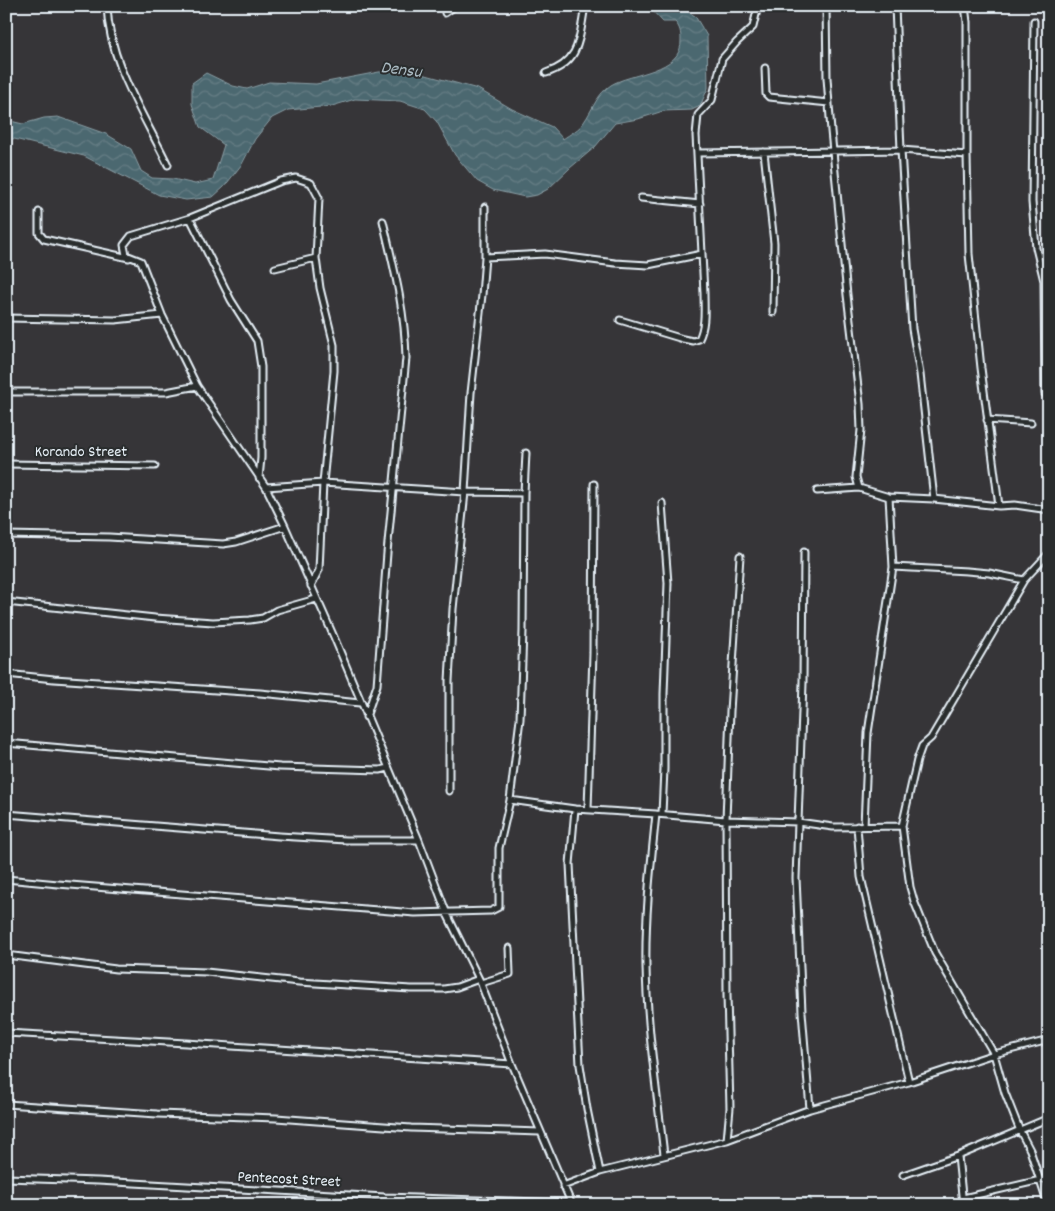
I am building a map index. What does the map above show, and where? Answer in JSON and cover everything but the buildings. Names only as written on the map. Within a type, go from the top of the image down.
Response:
[{"type":"street","points":[[107,6],[108,23],[117,62],[168,165]]},
{"type":"street","points":[[445,13],[455,6]]},
{"type":"street","points":[[546,73],[563,66],[575,52],[584,6]]},
{"type":"street","points":[[620,320],[683,339],[693,341],[699,339],[703,328],[704,313],[696,135],[698,115],[712,100],[722,59],[753,26],[758,6]]},
{"type":"street","points":[[826,6],[826,69],[847,295],[860,404],[861,430],[856,477],[859,488]]},
{"type":"street","points":[[895,6],[901,150],[912,329],[920,374],[934,499]]},
{"type":"street","points":[[965,6],[967,22],[969,254],[987,420],[999,506]]},
{"type":"street","points":[[1034,20],[1032,202],[1037,255],[1046,281],[1045,394]]},
{"type":"street","points":[[765,68],[766,94],[769,97],[829,102]]},
{"type":"street","points":[[698,154],[901,150],[967,155]]},
{"type":"street","points":[[764,152],[774,243],[774,312]]},
{"type":"street","points":[[311,586],[319,570],[323,483],[334,381],[334,345],[320,288],[316,258],[318,198],[311,183],[296,178],[281,181],[190,218],[131,236],[124,245],[126,255],[141,261],[162,315],[197,386],[230,433],[243,456],[266,487],[285,526],[419,840],[447,914],[480,981],[512,1064],[571,1204]]},
{"type":"street","points":[[641,198],[700,204]]},
{"type":"street","points":[[449,792],[448,709],[451,645],[471,393],[485,257],[485,207]]},
{"type":"street","points":[[39,212],[39,232],[44,239],[141,261]]},
{"type":"street","points":[[190,218],[231,300],[256,341],[261,367],[260,478]]},
{"type":"street","points":[[366,717],[377,685],[387,554],[406,358],[405,326],[383,221]]},
{"type":"street","points":[[485,257],[545,254],[615,263],[648,265],[702,254]]},
{"type":"street","points":[[275,268],[316,258]]},
{"type":"street","points":[[6,318],[115,320],[162,315]]},
{"type":"street","points":[[6,392],[166,392],[197,386]]},
{"type":"street","points":[[987,420],[1031,422]]},
{"type":"street","points":[[6,878],[415,913],[447,914],[491,911],[499,907],[499,848],[510,800],[520,720],[524,631],[524,493],[526,453]]},
{"type":"street","name":"Korando Street","points":[[6,464],[155,466]]},
{"type":"street","points":[[266,487],[323,483],[464,492],[524,493]]},
{"type":"street","points":[[588,809],[593,653],[594,484]]},
{"type":"street","points":[[817,491],[859,488],[889,497],[934,499],[999,506],[1015,505],[1049,510]]},
{"type":"street","points":[[864,826],[868,733],[893,567],[889,497]]},
{"type":"street","points":[[662,504],[668,583],[664,694],[664,769],[646,911],[646,969],[650,1031],[664,1155]]},
{"type":"street","points":[[6,535],[108,537],[223,544],[236,542],[285,526]]},
{"type":"street","points":[[804,552],[803,683],[796,854],[797,922],[810,1109]]},
{"type":"street","points":[[1048,1205],[1030,1150],[1020,1131],[1005,1093],[994,1054],[935,953],[928,936],[910,887],[902,826],[922,746],[931,738],[1024,580],[1049,553]]},
{"type":"street","points":[[727,1140],[730,1108],[726,820],[730,711],[740,556]]},
{"type":"street","points":[[893,567],[967,570],[1024,580]]},
{"type":"street","points":[[6,602],[155,618],[213,622],[263,618],[277,610],[316,599]]},
{"type":"street","points":[[6,674],[260,693],[360,703]]},
{"type":"street","points":[[6,743],[280,767],[380,770],[388,768]]},
{"type":"street","points":[[510,800],[575,809],[726,820],[798,822],[833,827],[902,826]]},
{"type":"street","points":[[575,809],[570,864],[580,1065],[600,1172]]},
{"type":"street","points":[[6,814],[279,836],[346,840],[419,840]]},
{"type":"street","points":[[857,826],[861,877],[909,1082]]},
{"type":"street","points":[[6,956],[116,969],[206,972],[299,982],[411,989],[444,989],[510,974],[509,948]]},
{"type":"street","points":[[6,1033],[512,1064]]},
{"type":"street","points":[[563,1186],[600,1172],[727,1140],[810,1109],[909,1082],[994,1054],[1049,1040]]},
{"type":"street","points":[[6,1104],[157,1114],[276,1118],[411,1128],[540,1132]]},
{"type":"street","points":[[903,1175],[958,1156],[1049,1118]]},
{"type":"street","points":[[958,1156],[964,1205]]},
{"type":"street","name":"Pentecost Street","points":[[6,1178],[98,1180],[385,1197],[571,1204]]},
{"type":"street","points":[[963,1198],[1049,1178]]},
{"type":"water","points":[[648,6],[678,6],[695,16],[707,36],[708,88],[700,106],[692,110],[663,111],[638,119],[615,123],[595,147],[548,189],[537,195],[525,197],[493,190],[477,181],[455,155],[437,122],[425,109],[400,101],[355,99],[332,106],[288,110],[272,118],[255,139],[242,164],[224,187],[213,197],[186,200],[159,195],[84,156],[6,137],[6,120],[23,124],[44,118],[58,117],[106,134],[131,149],[141,171],[152,178],[173,179],[195,184],[213,180],[224,145],[200,127],[192,104],[192,83],[206,73],[233,86],[247,89],[269,82],[316,84],[379,72],[411,71],[478,89],[512,109],[552,127],[563,139],[582,125],[599,97],[611,85],[654,70],[674,59],[679,51],[681,40],[679,28],[675,22],[663,22]]},
{"type":"waterway","points":[[779,1205],[810,1198],[813,1205]]},
{"type":"water label","name":"Densu","points":[[401,71]]}]
